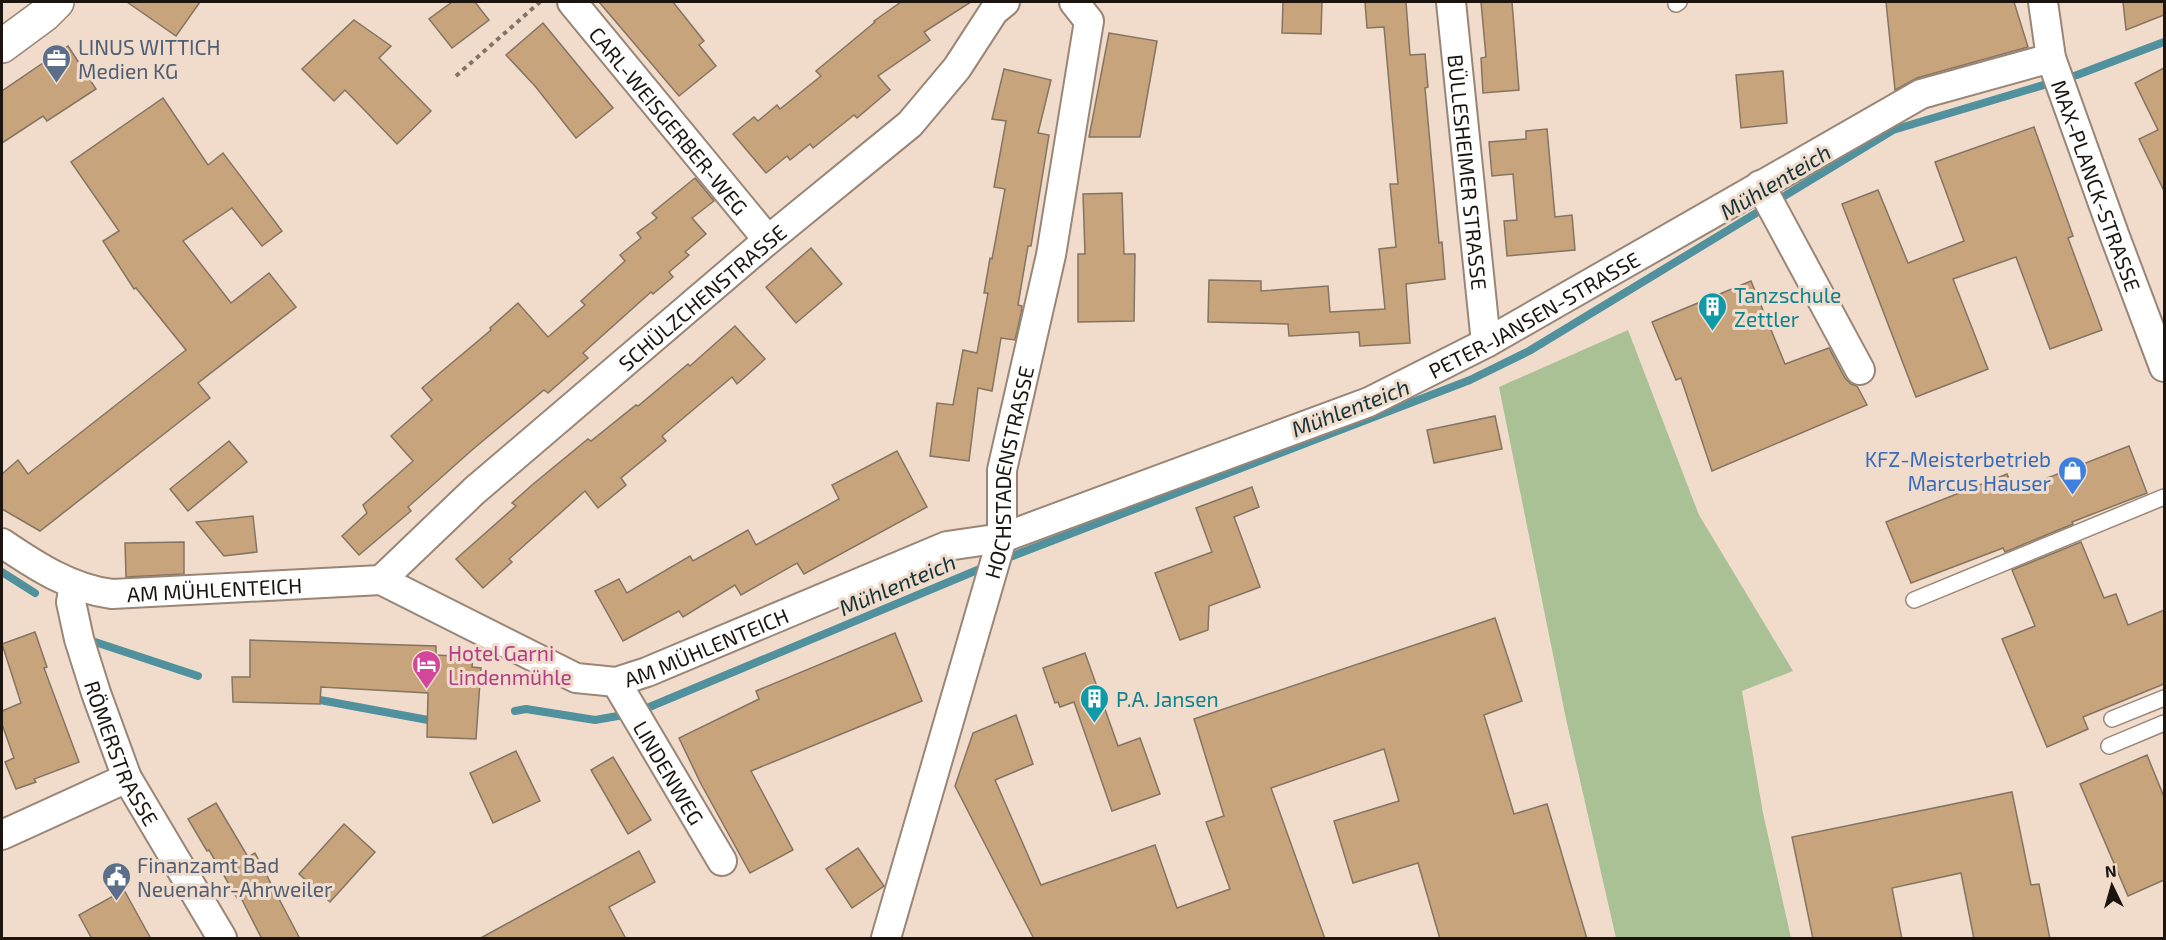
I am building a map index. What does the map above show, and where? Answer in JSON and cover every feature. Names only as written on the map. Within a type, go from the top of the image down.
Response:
[{"type":"main road","points":[[2,46],[44,15],[57,2]]},
{"type":"street","name":"CARL-WEISGERBER-WEG","points":[[572,2],[768,240]]},
{"type":"street","name":"SCHÜLZCHENSTRASSE","points":[[381,580],[474,490],[768,240],[910,124],[957,68],[994,11],[1005,2]]},
{"type":"street","name":"HOCHSTADENSTRASSE","points":[[886,939],[997,555],[1002,470],[1051,255],[1089,21],[1074,2]]},
{"type":"street","name":"BÜLLESHEIMER STRASSE","points":[[1451,2],[1486,343]]},
{"type":"street","name":"MAX-PLANCK-STRASSE","points":[[2043,2],[2057,73],[2164,367]]},
{"type":"street","name":"PETER-JANSEN-STRASSE","points":[[997,555],[1369,402],[1767,198],[1921,94],[2057,73]]},
{"type":"street","points":[[1767,198],[1860,370]]},
{"type":"street","name":"AM MÜHLENTEICH","points":[[2,543],[32,563],[74,585],[112,594],[381,580],[628,703],[647,672],[947,546],[997,555]]},
{"type":"street","name":"RÖMERSTRASSE","points":[[74,585],[71,602],[80,639],[96,693],[127,778],[222,939]]},
{"type":"street","name":"LINDENWEG","points":[[628,703],[722,861]]},
{"type":"street","points":[[2,836],[127,778]]},
{"type":"lane","points":[[1914,600],[2164,497]]},
{"type":"lane","points":[[2112,719],[2164,698]]},
{"type":"lane","points":[[2109,746],[2164,723]]},
{"type":"path","points":[[456,76],[540,2]]},
{"type":"green space","points":[[1628,330],[1699,515],[1793,671],[1742,691],[1763,813],[1791,938],[1616,938],[1566,719],[1499,387]]},
{"type":"building","points":[[127,2],[200,2],[176,36]]},
{"type":"building","points":[[452,2],[475,2],[489,20],[452,48],[429,19]]},
{"type":"building","points":[[599,2],[673,2],[704,41],[699,45],[716,66],[679,96]]},
{"type":"building","points":[[901,2],[971,2],[924,32],[930,40],[878,76],[890,90],[857,118],[854,115],[813,148],[810,144],[790,160],[787,156],[766,173],[733,134],[754,117],[758,121],[777,105],[780,109],[821,76],[816,71],[874,21]]},
{"type":"building","points":[[1283,2],[1322,2],[1321,34],[1282,33]]},
{"type":"building","points":[[1365,2],[1406,2],[1410,55],[1425,54],[1428,87],[1425,88],[1439,243],[1442,242],[1445,279],[1406,284],[1410,343],[1360,346],[1359,332],[1289,336],[1288,324],[1208,322],[1209,280],[1261,281],[1261,291],[1328,286],[1330,312],[1385,309],[1379,249],[1396,247],[1390,184],[1398,184],[1384,27],[1367,28]]},
{"type":"building","points":[[1481,2],[1512,2],[1519,90],[1483,93],[1481,58],[1486,57]]},
{"type":"building","points":[[1886,2],[2014,2],[2028,47],[1917,78],[1895,90]]},
{"type":"building","points":[[2123,2],[2164,2],[2164,15],[2126,30]]},
{"type":"building","points":[[354,20],[391,46],[379,58],[431,111],[397,144],[345,90],[334,101],[302,69]]},
{"type":"building","points":[[543,23],[613,108],[576,138],[535,86],[506,55]]},
{"type":"building","points":[[1109,33],[1157,41],[1140,137],[1089,137]]},
{"type":"building","name":"LINUS WITTICH Medien KG","points":[[68,46],[96,89],[47,121],[43,116],[2,143],[2,91]]},
{"type":"building","points":[[2164,68],[2164,191],[2139,139],[2158,130],[2135,83]]},
{"type":"building","points":[[1004,69],[1051,80],[1038,133],[1049,135],[1031,246],[1028,246],[1018,305],[1022,306],[1021,314],[1015,340],[1001,338],[992,391],[978,388],[969,461],[930,456],[937,403],[953,405],[963,350],[977,353],[988,293],[984,293],[1005,189],[994,187],[1006,121],[992,119]]},
{"type":"building","points":[[1783,71],[1787,123],[1741,128],[1736,75]]},
{"type":"building","points":[[163,98],[208,165],[223,153],[282,231],[262,246],[232,208],[183,241],[231,303],[269,273],[296,307],[198,383],[210,398],[40,531],[2,509],[2,474],[18,460],[28,474],[186,350],[136,288],[134,289],[103,241],[119,231],[71,162]]},
{"type":"building","points":[[2034,127],[2073,236],[2068,238],[2102,330],[2050,349],[2016,257],[1953,279],[1988,369],[1916,397],[1842,204],[1878,190],[1908,263],[1964,241],[1935,162]]},
{"type":"building","points":[[1547,129],[1555,217],[1572,215],[1575,250],[1507,256],[1504,221],[1517,220],[1513,174],[1492,176],[1489,142],[1526,139],[1526,131]]},
{"type":"building","points":[[695,178],[714,201],[692,218],[706,234],[685,252],[689,255],[669,272],[673,277],[653,294],[651,292],[583,353],[588,358],[548,393],[544,390],[472,450],[408,507],[411,511],[359,555],[342,536],[367,513],[363,505],[413,461],[391,436],[432,400],[422,388],[491,330],[490,328],[518,303],[548,337],[585,305],[581,301],[625,261],[620,255],[641,238],[637,233],[657,218],[652,213]]},
{"type":"building","points":[[1122,193],[1124,254],[1135,254],[1134,321],[1078,322],[1078,254],[1085,254],[1083,194]]},
{"type":"building","points":[[811,248],[842,284],[796,323],[766,287]]},
{"type":"building","points":[[1751,281],[1785,364],[1829,348],[1845,378],[1857,386],[1867,405],[1712,471],[1681,378],[1676,380],[1652,322]]},
{"type":"building","points":[[735,326],[765,359],[737,384],[732,377],[662,436],[666,441],[621,478],[626,485],[598,508],[585,491],[509,559],[512,562],[483,588],[456,559],[516,506],[512,503],[532,485],[588,439],[591,441],[636,405],[638,406],[688,364],[690,366]]},
{"type":"building","points":[[1495,416],[1502,449],[1434,463],[1427,430]]},
{"type":"building","points":[[229,441],[247,462],[188,511],[170,489]]},
{"type":"building","points":[[2129,446],[2147,493],[2072,522],[2073,524],[2005,552],[2003,548],[1911,583],[1886,522],[2007,474],[2014,491]]},
{"type":"building","points":[[897,451],[927,507],[804,574],[797,563],[741,595],[735,585],[683,617],[679,611],[623,641],[595,591],[619,579],[627,593],[690,556],[693,561],[748,530],[756,545],[839,499],[832,485]]},
{"type":"building","points":[[1252,487],[1259,507],[1234,517],[1260,587],[1209,606],[1208,630],[1180,640],[1155,573],[1212,552],[1196,508]]},
{"type":"building","points":[[253,516],[257,552],[224,556],[196,522]]},
{"type":"building","points":[[184,542],[184,574],[126,577],[125,543]]},
{"type":"building","points":[[2081,542],[2104,598],[2116,594],[2128,625],[2164,610],[2164,684],[2083,717],[2088,729],[2047,747],[2002,639],[2035,626],[2012,570]]},
{"type":"building","points":[[1495,618],[1522,701],[1484,715],[1514,814],[1547,804],[1587,939],[1440,939],[1418,863],[1353,883],[1334,821],[1399,801],[1384,749],[1271,788],[1325,939],[1034,939],[955,786],[973,733],[1016,715],[1033,764],[995,780],[1041,885],[1155,845],[1177,908],[1230,889],[1206,822],[1224,816],[1194,719]]},
{"type":"building","points":[[35,632],[47,667],[44,668],[79,762],[34,779],[36,782],[16,789],[5,762],[14,758],[2,724],[2,711],[21,703],[2,644]]},
{"type":"building","points":[[895,633],[922,701],[751,771],[793,850],[750,873],[700,782],[679,738],[759,699],[756,691]]},
{"type":"building","name":"Hotel Garni Lindenmühle","points":[[250,640],[436,646],[436,655],[473,657],[472,667],[481,668],[476,739],[427,737],[428,693],[321,687],[320,704],[233,702],[232,677],[250,677]]},
{"type":"building","name":"P.A. Jansen","points":[[1085,653],[1118,746],[1140,738],[1160,794],[1112,811],[1074,702],[1060,707],[1058,702],[1055,703],[1043,668]]},
{"type":"building","points":[[516,751],[540,801],[493,823],[470,773]]},
{"type":"building","points":[[2147,755],[2164,797],[2164,880],[2128,896],[2080,784]]},
{"type":"building","points":[[613,757],[651,820],[628,834],[591,770]]},
{"type":"building","points":[[2012,792],[2031,885],[2039,884],[2050,939],[1974,939],[1961,873],[1892,888],[1902,939],[1813,939],[1792,837]]},
{"type":"building","points":[[216,803],[248,857],[255,853],[300,939],[262,939],[240,896],[237,898],[209,850],[207,851],[188,819]]},
{"type":"building","points":[[344,824],[375,852],[330,902],[299,874]]},
{"type":"building","points":[[858,848],[884,886],[852,908],[826,869]]},
{"type":"building","points":[[639,851],[655,882],[609,907],[626,939],[479,939]]},
{"type":"building","name":"Finanzamt Bad Neuenahr-Ahrweiler","points":[[124,890],[151,939],[92,939],[79,915]]},
{"type":"waterway","name":"Mühlenteich","points":[[1002,560],[1470,380],[1529,351],[1893,130],[2077,75],[2164,42]]},
{"type":"waterway","name":"Mühlenteich","points":[[515,711],[526,709],[595,720],[635,713],[987,566]]},
{"type":"waterway","name":"Mühlenteich","points":[[2,572],[35,593]]},
{"type":"waterway","name":"Mühlenteich","points":[[95,642],[198,676]]},
{"type":"waterway","name":"Mühlenteich","points":[[320,700],[428,720]]},
{"type":"place","name":"LINUS WITTICH Medien KG","points":[[57,84]]},
{"type":"place","name":"Tanzschule Zettler","points":[[1713,332]]},
{"type":"place","name":"KFZ-Meisterbetrieb Marcus Hauser","points":[[2072,496]]},
{"type":"place","name":"Hotel Garni Lindenmühle","points":[[427,690]]},
{"type":"place","name":"P.A. Jansen","points":[[1095,724]]},
{"type":"place","name":"Finanzamt Bad Neuenahr-Ahrweiler","points":[[116,902]]}]
